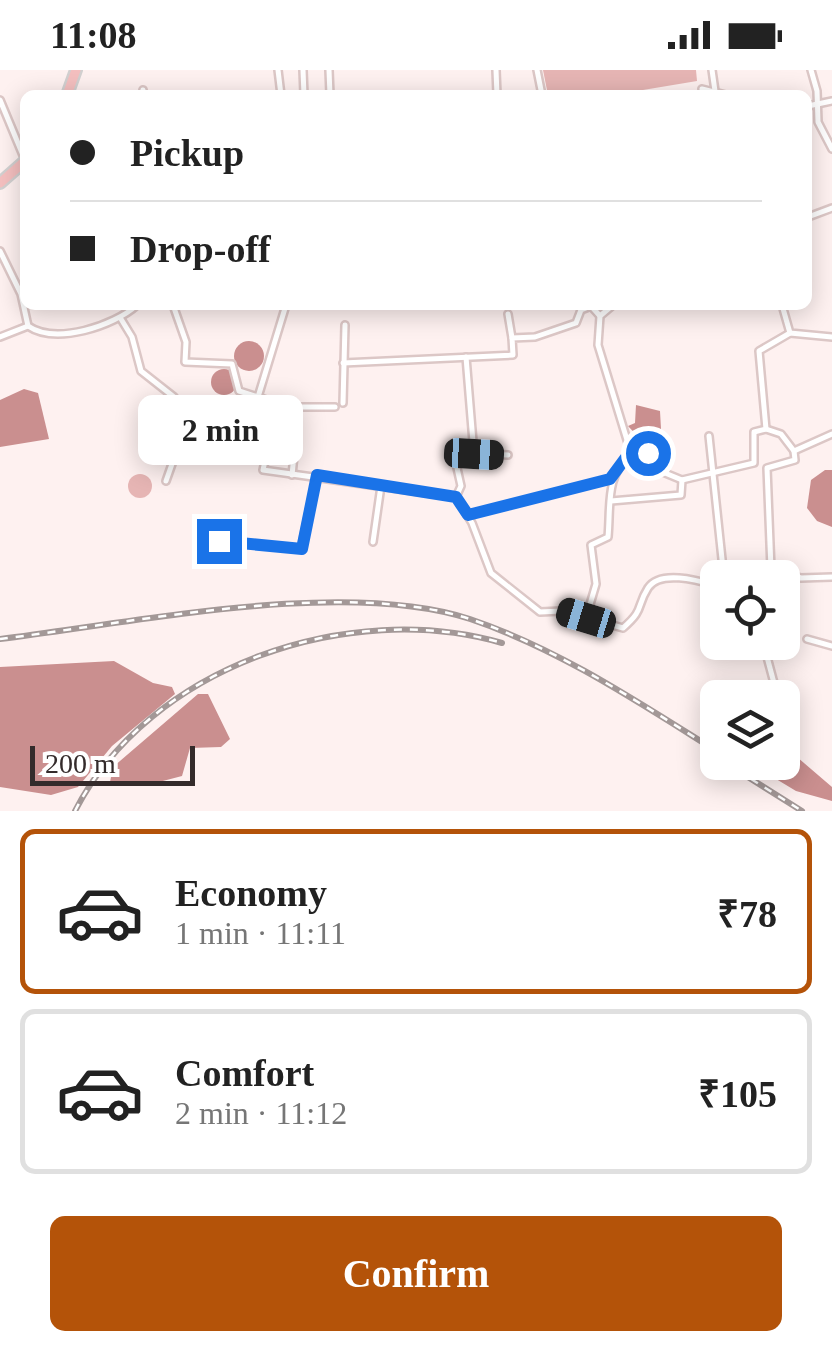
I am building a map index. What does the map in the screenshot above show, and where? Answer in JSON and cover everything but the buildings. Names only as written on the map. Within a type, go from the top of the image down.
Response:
[{"type":"main road","points":[[0,183],[20,165]]},
{"type":"street","points":[[811,70],[818,122],[832,149]]},
{"type":"street","points":[[0,100],[20,148]]},
{"type":"street","points":[[812,105],[832,101]]},
{"type":"street","points":[[0,251],[20,292]]},
{"type":"street","points":[[24,310],[28,326],[38,333],[100,328],[131,310]]},
{"type":"street","points":[[175,310],[186,342],[185,362],[232,364],[238,391],[285,407],[335,406]]},
{"type":"street","points":[[258,397],[284,310]]},
{"type":"street","points":[[512,338],[535,336],[576,322],[581,310]]},
{"type":"street","points":[[595,310],[600,316]]},
{"type":"street","points":[[607,310],[600,316],[598,344],[630,452]]},
{"type":"street","points":[[783,310],[790,333]]},
{"type":"street","points":[[343,362],[513,355],[508,314]]},
{"type":"street","points":[[121,319],[132,337],[141,371],[174,397],[178,447],[166,481]]},
{"type":"street","points":[[343,403],[344,324]]},
{"type":"street","points":[[0,337],[28,326]]},
{"type":"street","points":[[766,430],[759,351],[790,333],[832,337]]},
{"type":"street","points":[[466,357],[474,454]]},
{"type":"street","points":[[285,407],[271,434],[263,470],[456,497],[468,515],[484,564],[514,594],[540,612],[562,610],[622,628],[638,614],[649,586],[658,580],[700,581]]},
{"type":"street","points":[[630,452],[648,453],[665,473],[682,480],[754,464],[754,432],[782,434],[796,460],[766,468],[771,560]]},
{"type":"street","points":[[794,451],[832,434]]},
{"type":"street","points":[[292,475],[296,436]]},
{"type":"street","points":[[709,436],[722,560]]},
{"type":"street","points":[[586,618],[596,584],[591,545],[608,537],[610,479],[630,452]]},
{"type":"street","points":[[456,497],[461,486],[455,459],[462,453],[508,455]]},
{"type":"street","points":[[219,541],[302,549],[317,475]]},
{"type":"street","points":[[468,515],[610,479]]},
{"type":"street","points":[[611,501],[681,495],[682,480]]},
{"type":"street","points":[[374,542],[381,486]]},
{"type":"street","points":[[800,577],[832,578]]},
{"type":"street","points":[[807,638],[832,646]]},
{"type":"shaded area","points":[[543,70],[696,70],[697,81],[643,90],[547,90]]},
{"type":"shaded area","points":[[249,341],[260,345],[264,356],[260,367],[249,371],[238,367],[234,356],[238,345]]},
{"type":"shaded area","points":[[224,369],[233,373],[237,382],[233,391],[224,395],[215,391],[211,382],[215,373]]},
{"type":"shaded area","points":[[24,389],[38,393],[49,439],[0,447],[0,400]]},
{"type":"shaded area","points":[[225,400],[239,401],[245,408],[232,445],[212,442],[219,406]]},
{"type":"shaded area","points":[[636,405],[660,411],[661,429],[650,441],[642,441],[628,426],[635,423]]},
{"type":"shaded area","points":[[825,470],[832,470],[832,527],[817,521],[807,508],[811,480]]},
{"type":"shaded area","points":[[140,474],[149,477],[149,495],[140,498],[131,495],[128,486],[131,477]]},
{"type":"shaded area","points":[[114,661],[153,683],[172,687],[175,694],[112,746],[78,787],[51,795],[0,787],[0,667]]},
{"type":"shaded area","points":[[198,694],[208,694],[230,739],[221,747],[190,748],[182,776],[159,782],[110,782],[113,767]]},
{"type":"shaded area","points":[[800,760],[832,787],[832,801],[796,791],[778,780],[800,780]]},
{"type":"railway","points":[[0,639],[173,615],[301,603],[419,607],[470,619],[535,645],[700,741]]},
{"type":"railway","points":[[75,811],[109,760],[152,717],[203,682],[260,656],[320,638],[382,630],[443,632],[502,643]]},
{"type":"railway","points":[[753,780],[802,811]]},
{"type":"route","points":[[219,541],[302,549],[317,475],[456,497],[468,515],[610,479],[630,452],[648,453]]}]
